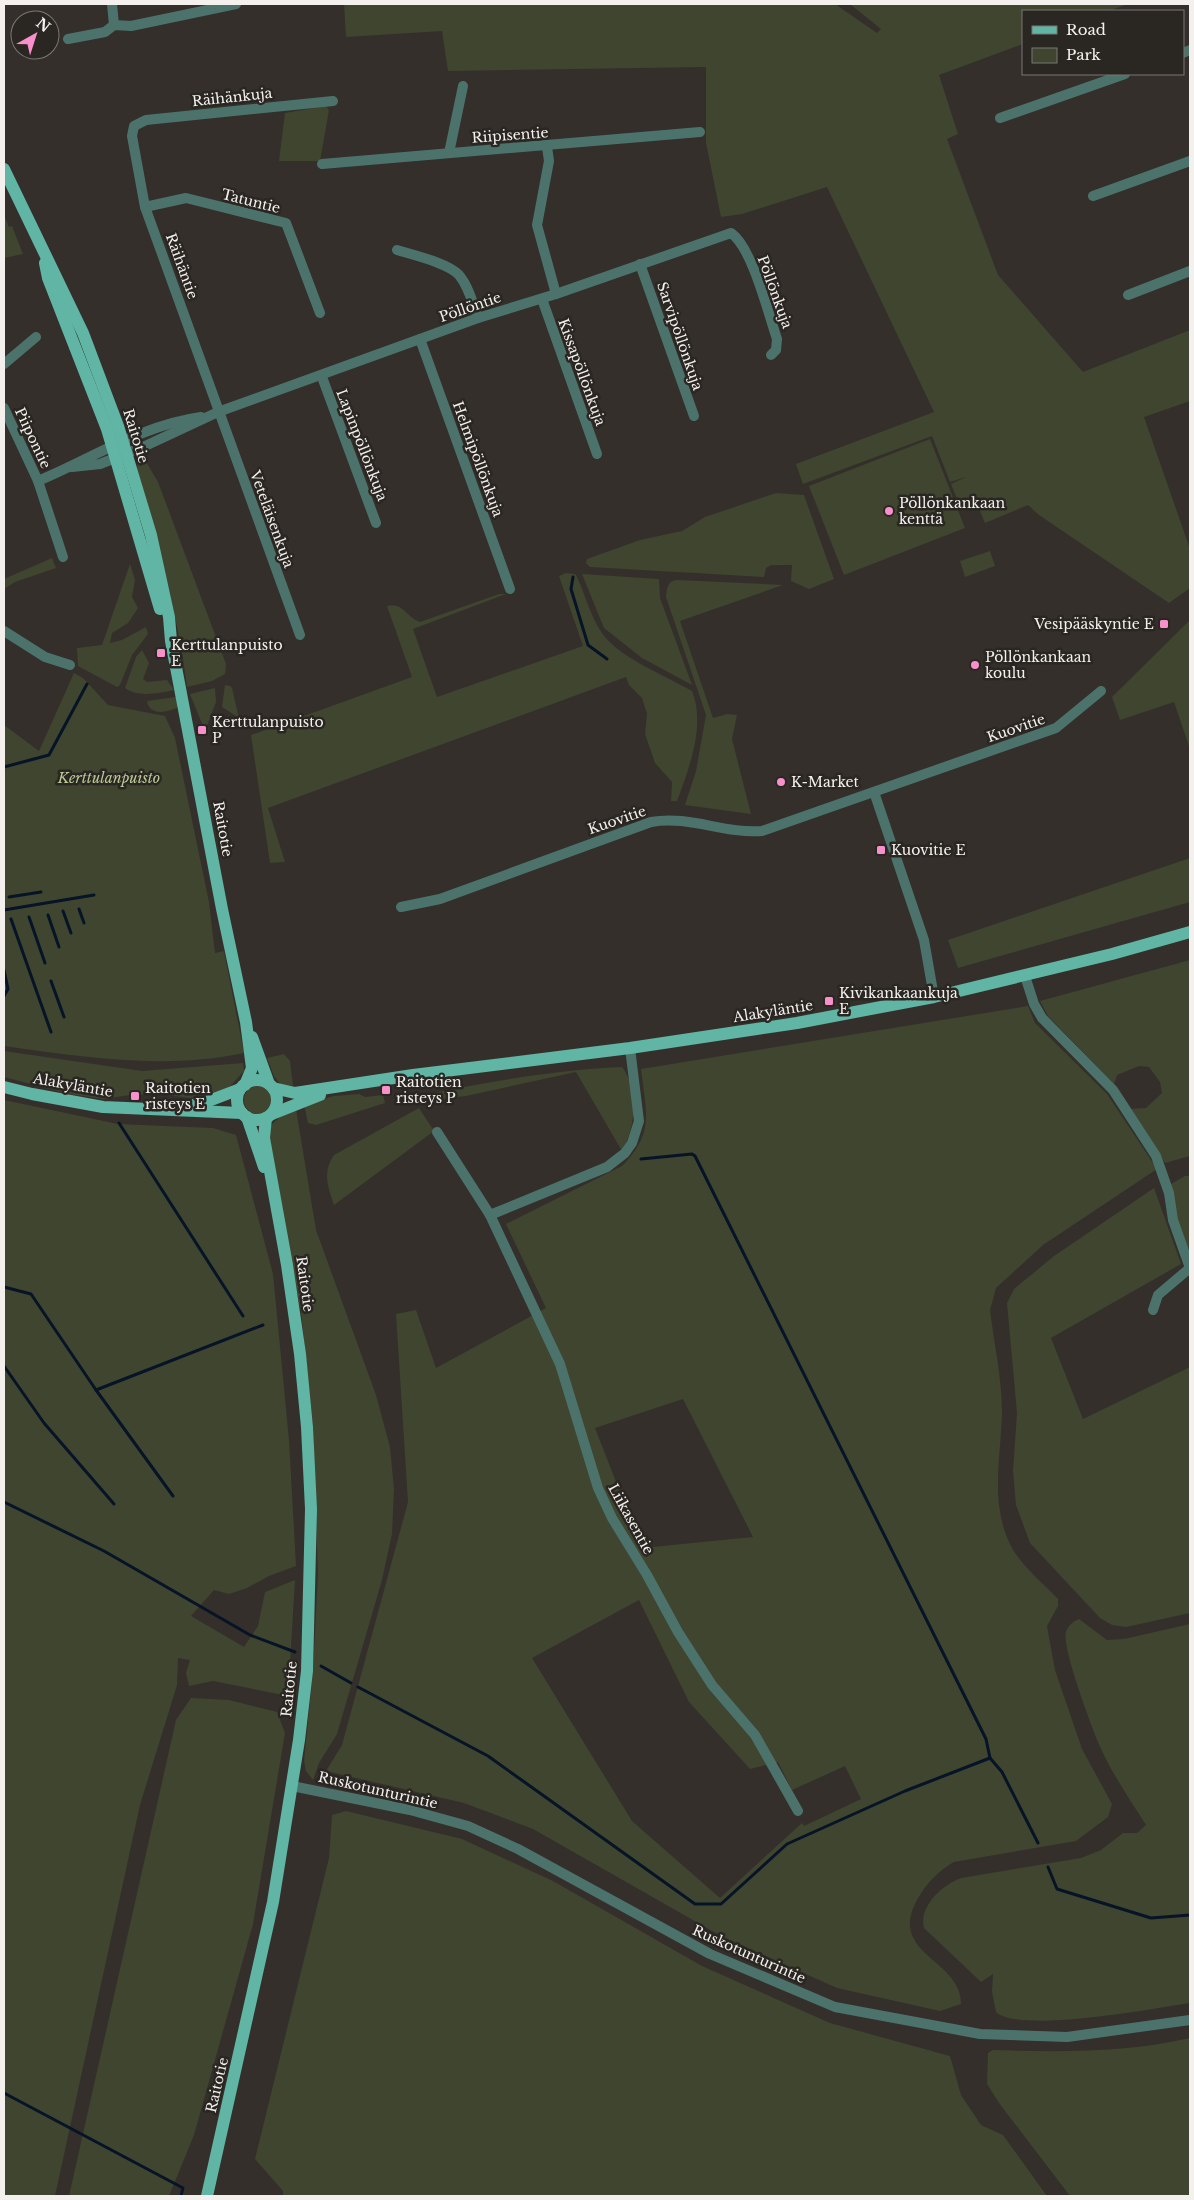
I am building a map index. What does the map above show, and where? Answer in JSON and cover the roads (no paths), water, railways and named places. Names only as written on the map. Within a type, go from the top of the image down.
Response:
[{"type":"main road","name":"Raitotie","points":[[4,169],[42,251],[56,274],[83,334],[119,450],[162,617],[172,641],[222,910],[246,1022],[252,1068],[243,1087]]},
{"type":"main road","name":"Alakyläntie","points":[[271,1086],[295,1093],[630,1048],[797,1023],[934,997],[1025,976],[1190,932]]},
{"type":"main road","name":"Raitotie","points":[[246,1022],[271,1086]]},
{"type":"main road","points":[[257,1080],[271,1086],[277,1101],[269,1116],[253,1120],[244,1115],[237,1101],[243,1087],[257,1080]]},
{"type":"main road","name":"Alakyläntie","points":[[269,1116],[297,1102],[354,1084]]},
{"type":"main road","name":"Alakyläntie","points":[[4,1087],[103,1107],[244,1115]]},
{"type":"main road","name":"Alakyläntie","points":[[168,1110],[206,1102],[243,1087]]},
{"type":"main road","name":"Raitotie","points":[[244,1115],[276,1204]]},
{"type":"main road","name":"Raitotie","points":[[208,2196],[272,1902],[292,1786],[307,1671],[311,1509],[300,1354],[264,1138],[269,1116]]},
{"type":"main road","name":"Raitotie","points":[[203,2196],[213,2170]]},
{"type":"street","points":[[112,4],[114,25]]},
{"type":"street","points":[[68,39],[105,32],[114,25],[131,26],[236,4]]},
{"type":"street","points":[[1000,118],[1122,75]]},
{"type":"street","points":[[449,153],[463,86]]},
{"type":"street","name":"Räihänkuja","points":[[134,126],[146,120],[333,101]]},
{"type":"street","name":"Räihäntie","points":[[134,126],[132,136],[146,207],[215,414]]},
{"type":"street","name":"Riipisentie","points":[[322,164],[547,147],[700,132]]},
{"type":"street","points":[[547,147],[548,161],[537,225],[556,294]]},
{"type":"street","points":[[1094,196],[1190,161]]},
{"type":"street","name":"Tatuntie","points":[[146,207],[186,198],[286,223],[320,313]]},
{"type":"street","name":"Pöllöntie","points":[[119,450],[187,419],[215,414],[322,377],[478,318],[556,294],[731,233],[738,238]]},
{"type":"street","name":"Pöllönkuja","points":[[738,238],[749,260],[777,339],[776,350],[770,355]]},
{"type":"street","points":[[397,250],[451,269],[458,274],[466,286],[478,318]]},
{"type":"street","name":"Sarvipöllönkuja","points":[[640,264],[694,416]]},
{"type":"street","points":[[1128,295],[1190,271]]},
{"type":"street","name":"Kissapöllönkuja","points":[[542,298],[597,454]]},
{"type":"street","points":[[4,364],[36,337]]},
{"type":"street","name":"Helmipöllönkuja","points":[[420,339],[510,589]]},
{"type":"street","name":"Lapinpöllönkuja","points":[[322,377],[376,523]]},
{"type":"street","name":"Piipontie","points":[[4,408],[38,481],[63,557]]},
{"type":"street","name":"Veteläisenkuja","points":[[215,414],[300,635]]},
{"type":"street","name":"Piipontie","points":[[38,481],[72,467],[100,464],[119,450]]},
{"type":"street","points":[[4,630],[45,657],[70,665]]},
{"type":"street","name":"Kuovitie","points":[[401,907],[440,899],[651,822],[682,820],[743,833],[762,831],[1056,728],[1101,691]]},
{"type":"street","points":[[874,792],[924,940],[934,997]]},
{"type":"street","points":[[1025,976],[1034,1004],[1042,1018],[1113,1090],[1156,1156],[1163,1172],[1172,1220],[1190,1268],[1158,1295],[1152,1310]]},
{"type":"street","points":[[490,1215],[607,1167],[625,1153],[632,1142],[639,1121],[630,1048]]},
{"type":"street","name":"Liikasentie","points":[[437,1132],[490,1215],[560,1364],[598,1488],[612,1518],[652,1584],[678,1632],[712,1684],[755,1735],[798,1811]]},
{"type":"street","name":"Ruskotunturintie","points":[[292,1786],[410,1810],[468,1826],[518,1849],[710,1954],[834,2007],[945,2029],[990,2034],[1067,2037],[1190,2020]]},
{"type":"waterway","points":[[573,577],[571,589],[588,645],[607,659]]},
{"type":"waterway","points":[[4,767],[49,755],[87,684]]},
{"type":"waterway","points":[[9,897],[41,892]]},
{"type":"waterway","points":[[4,910],[94,895]]},
{"type":"waterway","points":[[79,909],[84,923]]},
{"type":"waterway","points":[[63,911],[71,933]]},
{"type":"waterway","points":[[48,915],[59,947]]},
{"type":"waterway","points":[[29,917],[45,963]]},
{"type":"waterway","points":[[11,919],[51,1032]]},
{"type":"waterway","points":[[4,970],[8,989],[4,996]]},
{"type":"waterway","points":[[51,981],[64,1017]]},
{"type":"waterway","points":[[119,1123],[243,1316]]},
{"type":"waterway","points":[[641,1159],[692,1154],[695,1156],[986,1739],[990,1758]]},
{"type":"waterway","points":[[4,1287],[31,1294],[96,1390],[173,1496]]},
{"type":"waterway","points":[[96,1390],[263,1325]]},
{"type":"waterway","points":[[4,1366],[44,1423],[114,1504]]},
{"type":"waterway","points":[[4,1502],[104,1551],[250,1635],[295,1652]]},
{"type":"waterway","points":[[321,1666],[351,1683]]},
{"type":"waterway","points":[[358,1687],[488,1756],[695,1904],[721,1904],[787,1844],[905,1791],[990,1758],[1002,1772],[1038,1843]]},
{"type":"waterway","points":[[1048,1867],[1057,1889],[1151,1918],[1190,1915]]},
{"type":"waterway","points":[[4,2093],[183,2188],[181,2196]]},
{"type":"place","name":"Pöllönkankaan kenttä","points":[[889,511]]},
{"type":"place","name":"Vesipääskyntie E","points":[[1164,624]]},
{"type":"place","name":"Kerttulanpuisto E","points":[[161,653]]},
{"type":"place","name":"Pöllönkankaan koulu","points":[[975,665]]},
{"type":"place","name":"Kerttulanpuisto P","points":[[202,730]]},
{"type":"place","name":"K-Market","points":[[781,782]]},
{"type":"place","name":"Kuovitie E","points":[[881,850]]},
{"type":"place","name":"Kivikankaankuja E","points":[[829,1001]]},
{"type":"place","name":"Raitotien risteys P","points":[[386,1090]]},
{"type":"place","name":"Raitotien risteys E","points":[[135,1096]]},
{"type":"park label","name":"Kerttulanpuisto","points":[[109,778]]}]
